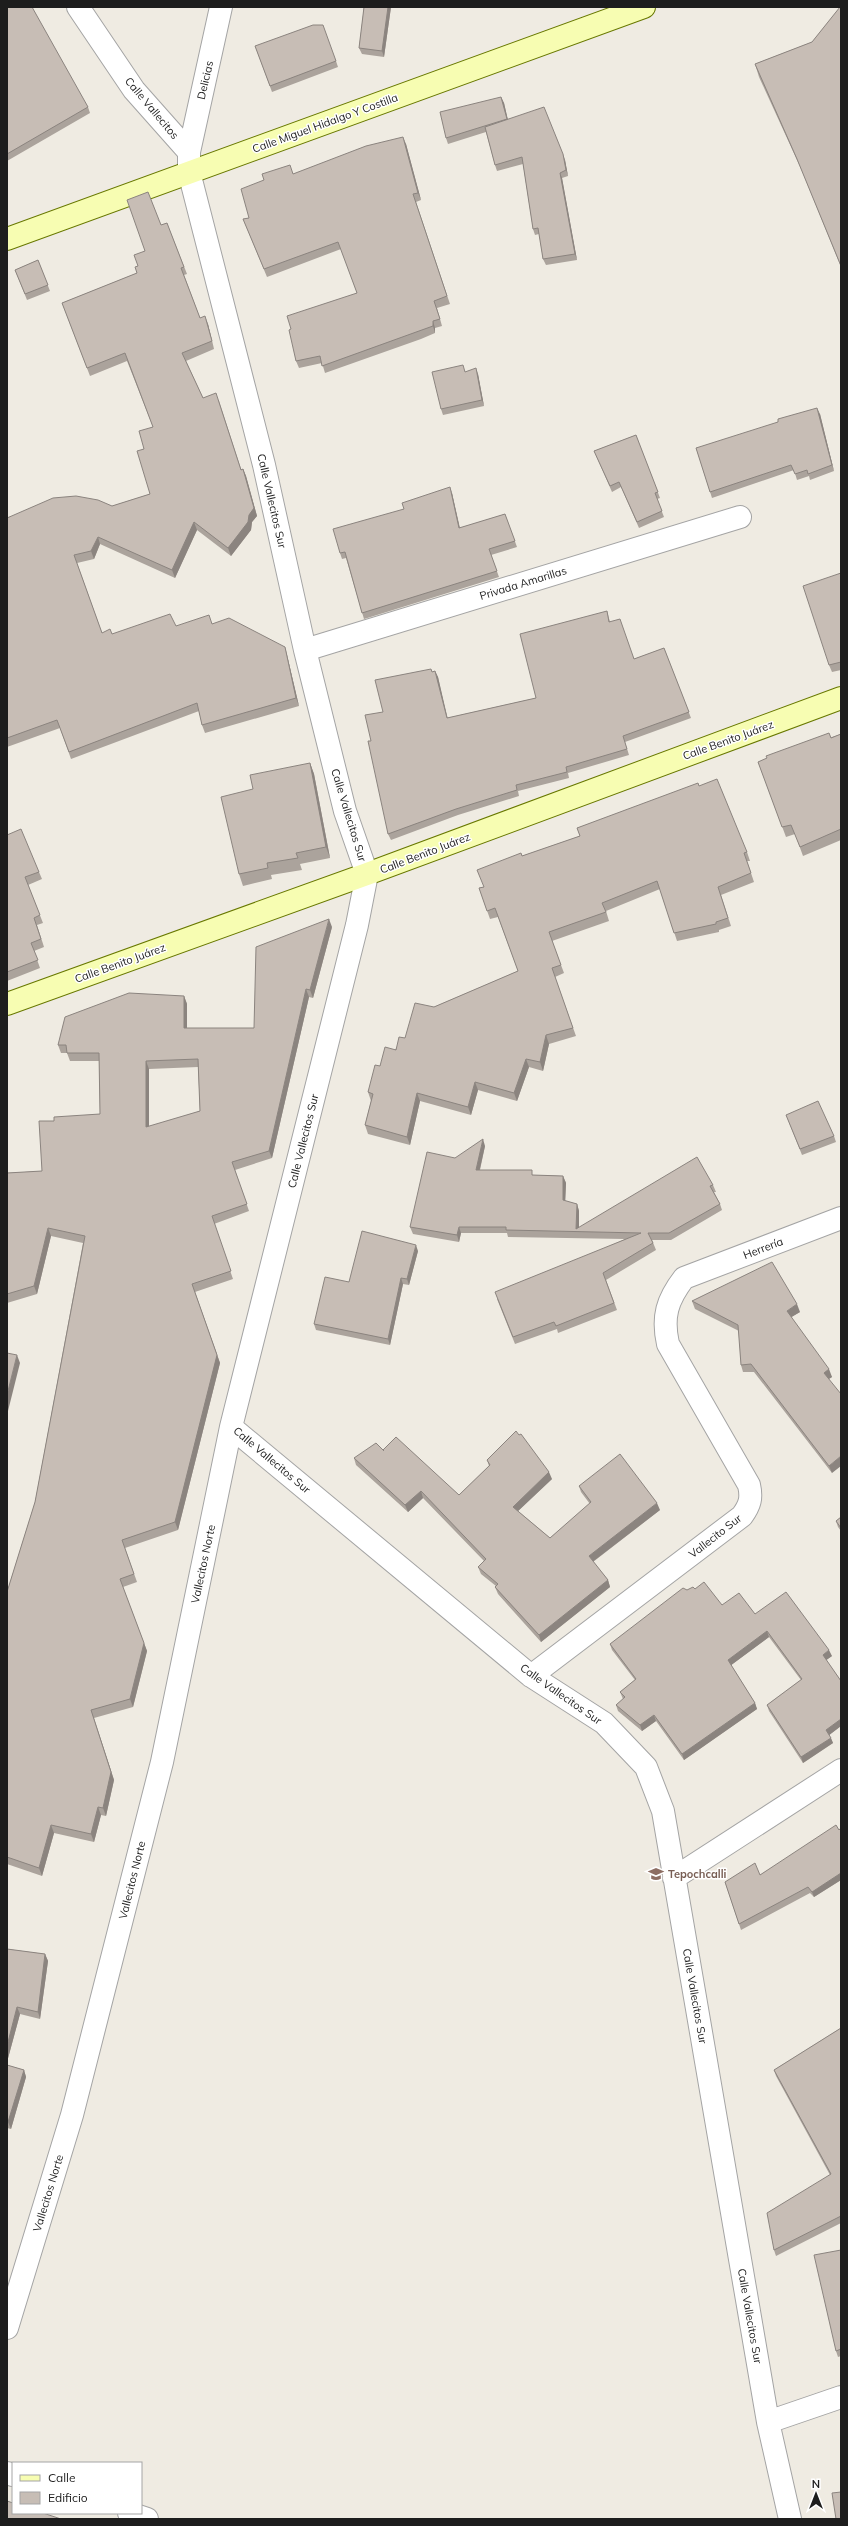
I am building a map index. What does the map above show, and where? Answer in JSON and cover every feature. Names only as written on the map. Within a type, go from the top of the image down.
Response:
[{"type":"street","name":"Calle Vallecitos","points":[[78,7],[134,90],[189,162]]},
{"type":"street","name":"Delicias","points":[[189,162],[222,7]]},
{"type":"street","name":"Calle Miguel Hidalgo Y Costilla","points":[[7,239],[189,162],[644,7]]},
{"type":"street","name":"Calle Vallecitos Sur","points":[[189,162],[264,466],[305,650],[346,811],[367,874],[356,932],[231,1427],[531,1676],[604,1723],[646,1767],[663,1811],[768,2422],[790,2519]]},
{"type":"street","name":"Privada Amarillas","points":[[305,650],[740,517]]},
{"type":"street","name":"Calle Benito Juárez","points":[[7,1004],[367,874],[841,698]]},
{"type":"street","name":"Herrería","points":[[684,1278],[841,1218]]},
{"type":"street","name":"Vallecito Sur","points":[[531,1676],[742,1516],[749,1508],[752,1496],[749,1485],[668,1344],[665,1328],[665,1312],[673,1293],[684,1278]]},
{"type":"street","name":"Vallecitos Norte","points":[[7,2328],[72,2115],[160,1770],[231,1427]]},
{"type":"street","points":[[674,1878],[841,1770]]},
{"type":"street","points":[[768,2422],[841,2397]]},
{"type":"street","points":[[132,2514],[147,2519]]},
{"type":"building","points":[[7,7],[32,7],[88,107],[7,154]]},
{"type":"building","points":[[364,7],[388,7],[382,51],[359,48]]},
{"type":"building","points":[[840,7],[841,266],[797,159],[755,64],[812,42]]},
{"type":"building","points":[[313,25],[323,25],[336,61],[270,86],[255,46]]},
{"type":"building","points":[[501,97],[507,119],[446,138],[440,112]]},
{"type":"building","points":[[544,107],[563,154],[566,170],[560,173],[575,254],[543,259],[538,228],[533,229],[522,157],[495,165],[485,127]]},
{"type":"building","points":[[403,137],[418,193],[413,194],[447,296],[434,301],[440,319],[433,321],[433,326],[322,366],[320,356],[296,361],[289,330],[291,329],[287,316],[357,293],[338,242],[264,269],[243,219],[249,218],[241,189],[264,180],[262,174],[290,165],[293,174],[366,146]]},
{"type":"building","points":[[148,192],[161,225],[167,223],[184,267],[181,268],[200,318],[205,316],[212,341],[182,353],[203,398],[216,393],[241,470],[243,469],[254,508],[249,515],[248,522],[228,548],[194,522],[172,570],[98,537],[91,551],[74,555],[102,633],[110,629],[112,634],[170,614],[176,626],[209,615],[212,624],[229,618],[285,647],[296,698],[202,725],[197,703],[69,752],[57,720],[7,738],[7,518],[53,498],[76,496],[98,500],[112,506],[150,494],[137,451],[144,449],[139,431],[153,427],[125,353],[87,368],[62,303],[137,273],[135,267],[138,266],[134,255],[145,251],[127,200]]},
{"type":"building","points":[[38,260],[48,285],[25,294],[15,270]]},
{"type":"building","points":[[463,365],[465,372],[476,368],[482,400],[441,409],[432,372]]},
{"type":"building","points":[[817,408],[832,465],[808,474],[807,470],[795,474],[791,465],[710,492],[696,448],[778,422],[778,419]]},
{"type":"building","points":[[636,435],[658,492],[655,493],[662,511],[637,522],[619,482],[610,486],[594,451]]},
{"type":"building","points":[[450,487],[459,528],[505,514],[515,541],[489,549],[497,571],[362,613],[345,552],[340,553],[333,529],[404,509],[402,503]]},
{"type":"building","points":[[841,573],[841,662],[829,665],[803,586]]},
{"type":"building","points":[[607,611],[609,622],[620,619],[634,659],[664,648],[689,712],[623,736],[627,749],[566,767],[567,772],[516,785],[517,790],[456,809],[388,834],[368,741],[371,741],[365,715],[383,712],[375,680],[431,669],[432,672],[435,671],[447,718],[536,698],[520,634]]},
{"type":"building","points":[[829,733],[831,738],[841,734],[841,829],[800,847],[791,825],[782,827],[758,762],[767,758],[766,756]]},
{"type":"building","points":[[310,763],[326,847],[296,853],[298,858],[267,863],[268,868],[239,874],[221,797],[253,789],[250,775]]},
{"type":"building","points":[[717,779],[747,852],[744,853],[751,873],[718,887],[728,918],[716,922],[716,924],[674,933],[657,881],[602,903],[606,912],[549,932],[561,965],[552,968],[573,1028],[546,1035],[540,1062],[526,1059],[514,1093],[475,1082],[468,1107],[417,1093],[407,1137],[365,1125],[373,1094],[368,1092],[375,1065],[380,1066],[385,1047],[396,1050],[399,1037],[405,1038],[415,1003],[434,1007],[518,971],[495,908],[487,911],[479,888],[484,887],[477,870],[521,853],[522,856],[580,836],[577,828],[698,783],[699,786]]},
{"type":"building","points":[[21,829],[39,872],[25,877],[40,915],[34,918],[41,939],[31,943],[38,960],[7,972],[7,835]]},
{"type":"building","points":[[329,919],[310,990],[306,989],[269,1151],[232,1162],[247,1204],[212,1216],[231,1271],[192,1284],[217,1355],[175,1522],[122,1540],[134,1574],[120,1579],[144,1643],[130,1699],[91,1710],[111,1772],[103,1808],[98,1807],[91,1834],[51,1825],[39,1868],[7,1857],[7,1592],[35,1502],[85,1236],[48,1228],[34,1286],[7,1294],[7,1173],[42,1171],[39,1121],[54,1121],[54,1117],[100,1114],[99,1053],[67,1053],[66,1045],[58,1045],[65,1017],[129,993],[184,996],[184,1028],[254,1028],[256,947]],"holes":[[[198,1059],[200,1111],[146,1127],[146,1061]]]},
{"type":"building","points":[[818,1101],[834,1136],[800,1149],[786,1115]]},
{"type":"building","points":[[483,1139],[476,1170],[532,1170],[532,1175],[563,1176],[563,1200],[577,1204],[576,1229],[697,1157],[713,1185],[710,1186],[720,1204],[669,1233],[648,1233],[653,1243],[603,1273],[614,1303],[556,1326],[554,1322],[513,1337],[495,1292],[641,1233],[506,1230],[506,1227],[459,1227],[457,1235],[410,1227],[427,1152],[455,1158]]},
{"type":"building","points":[[362,1231],[416,1245],[407,1279],[401,1278],[388,1339],[314,1324],[325,1277],[349,1282]]},
{"type":"building","points":[[772,1262],[797,1304],[787,1311],[829,1369],[824,1373],[841,1394],[841,1456],[829,1466],[751,1364],[741,1365],[738,1325],[692,1301]]},
{"type":"building","points":[[7,1353],[17,1355],[7,1395]]},
{"type":"building","points":[[516,1431],[519,1435],[521,1434],[549,1472],[513,1507],[550,1538],[591,1502],[579,1486],[620,1454],[657,1503],[589,1556],[608,1580],[539,1635],[495,1587],[498,1584],[478,1567],[486,1559],[421,1491],[405,1505],[354,1458],[376,1443],[383,1450],[396,1437],[459,1495],[490,1465],[487,1460]]},
{"type":"building","points":[[841,1517],[841,1528],[836,1521]]},
{"type":"building","points":[[704,1582],[722,1605],[739,1593],[755,1614],[786,1592],[829,1650],[823,1655],[841,1681],[841,1719],[826,1730],[831,1738],[801,1757],[767,1705],[802,1679],[767,1631],[728,1660],[755,1703],[682,1754],[654,1715],[640,1725],[616,1705],[625,1697],[620,1692],[636,1679],[610,1644],[683,1588],[687,1590],[693,1587],[695,1589]]},
{"type":"building","points":[[836,1825],[839,1830],[841,1828],[841,1873],[812,1892],[808,1887],[739,1924],[725,1882],[755,1863],[760,1875]]},
{"type":"building","points":[[7,1949],[45,1954],[38,2012],[17,2007],[7,2046]]},
{"type":"building","points":[[841,2028],[841,2216],[774,2250],[767,2213],[831,2174],[774,2070]]},
{"type":"building","points":[[7,2065],[24,2070],[8,2122],[7,2122]]},
{"type":"building","points":[[841,2250],[841,2349],[836,2351],[814,2255]]},
{"type":"building","points":[[841,2492],[841,2519],[836,2519],[832,2493]]},
{"type":"building","points":[[7,2501],[12,2503],[12,2514],[46,2514],[61,2519],[7,2519]]},
{"type":"place","name":"Tepochcalli","points":[[656,1874]]}]
